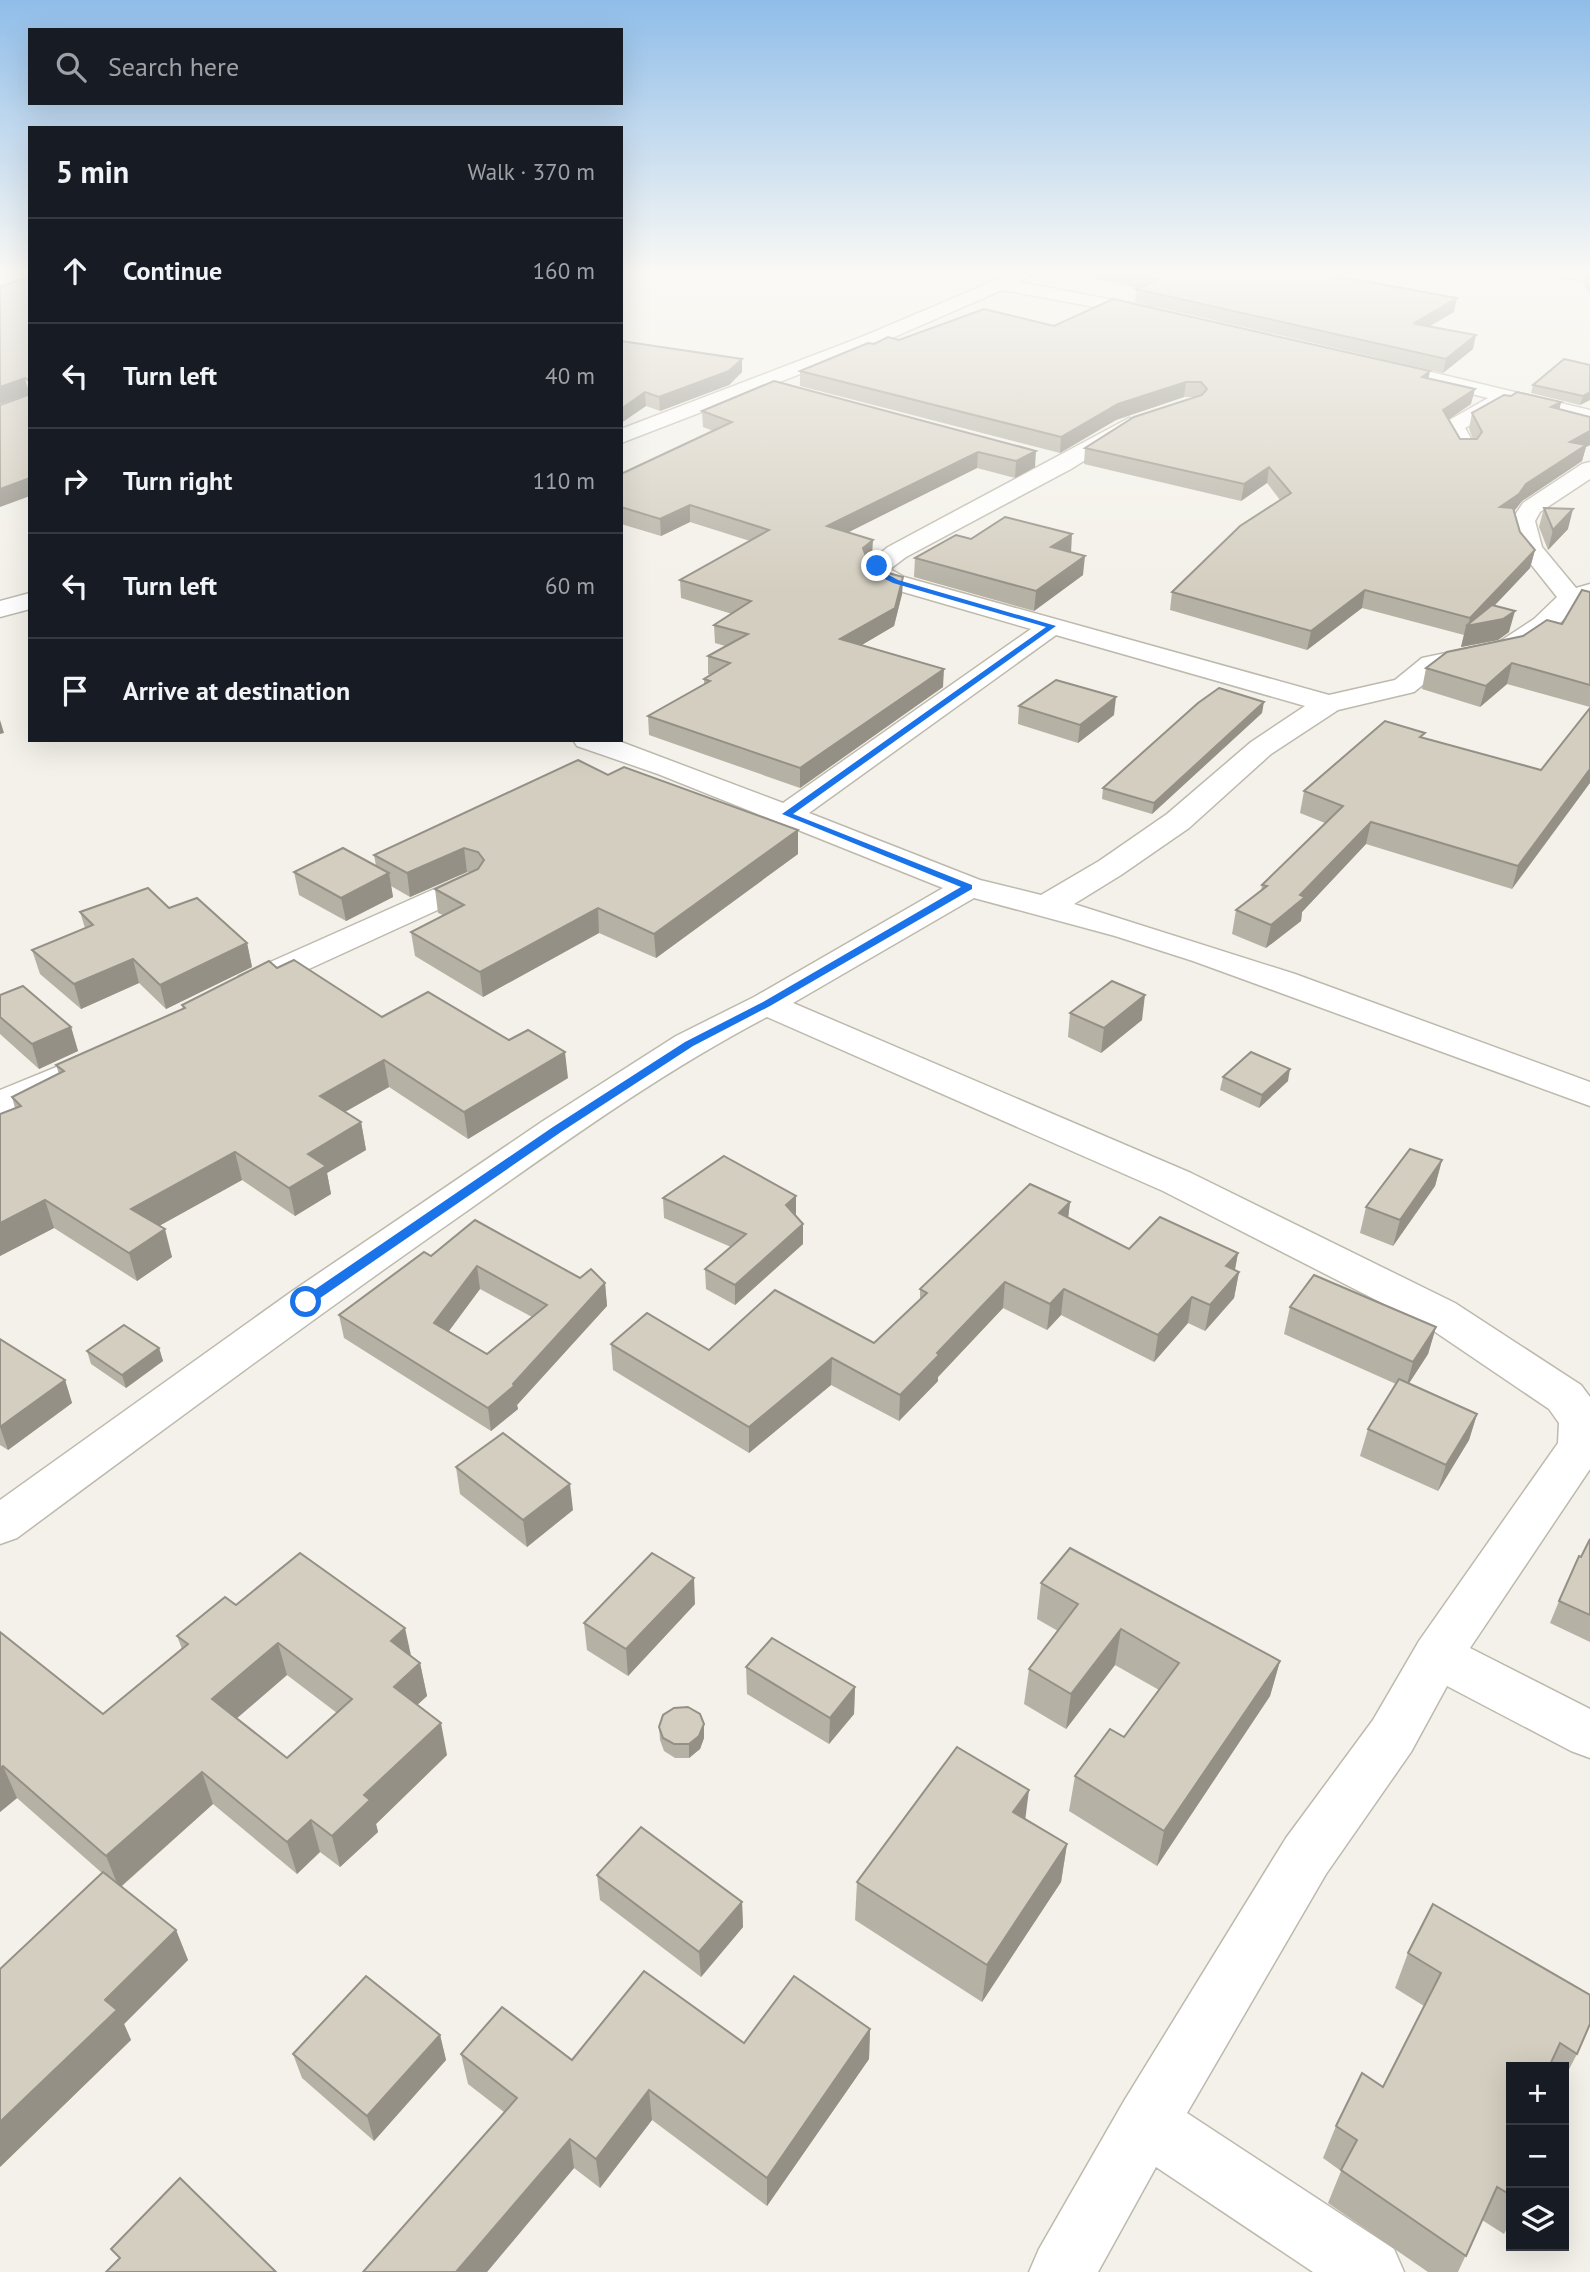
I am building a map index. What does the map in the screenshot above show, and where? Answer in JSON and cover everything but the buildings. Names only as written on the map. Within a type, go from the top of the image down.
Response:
[{"type":"street","points":[[623,436],[743,379]]},
{"type":"street","points":[[768,379],[797,394]]},
{"type":"street","points":[[1437,379],[1590,416]]},
{"type":"street","points":[[1465,447],[1453,426],[1507,395]]},
{"type":"street","points":[[1146,418],[1124,426],[1063,464],[897,552],[877,566],[879,573],[895,582],[1328,704]]},
{"type":"street","points":[[1036,457],[1063,464]]},
{"type":"street","points":[[1048,905],[1110,868],[1178,821],[1261,748],[1328,704],[1404,685],[1432,664],[1507,648],[1544,625],[1581,595],[1530,548],[1523,521],[1531,508],[1590,469]]},
{"type":"street","points":[[0,609],[28,602]]},
{"type":"street","points":[[787,814],[1052,626]]},
{"type":"street","points":[[592,742],[787,814],[969,887],[1048,905],[1155,936],[1590,1096]]},
{"type":"street","points":[[226,996],[468,884]]},
{"type":"street","points":[[0,1525],[306,1302],[557,1130],[689,1044],[766,1004],[969,887]]},
{"type":"street","points":[[766,1004],[1177,1182],[1440,1314],[1565,1397],[1582,1420],[1581,1446],[1437,1656],[1392,1736],[1306,1856],[1146,2123],[1062,2272]]},
{"type":"street","points":[[0,1104],[83,1066]]},
{"type":"street","points":[[1437,1656],[1590,1735]]},
{"type":"street","points":[[1146,2123],[1371,2272]]},
{"type":"route","points":[[306,1302],[557,1130],[689,1044],[766,1004],[969,887],[787,814],[1052,626],[895,582],[879,573],[877,566]]}]
